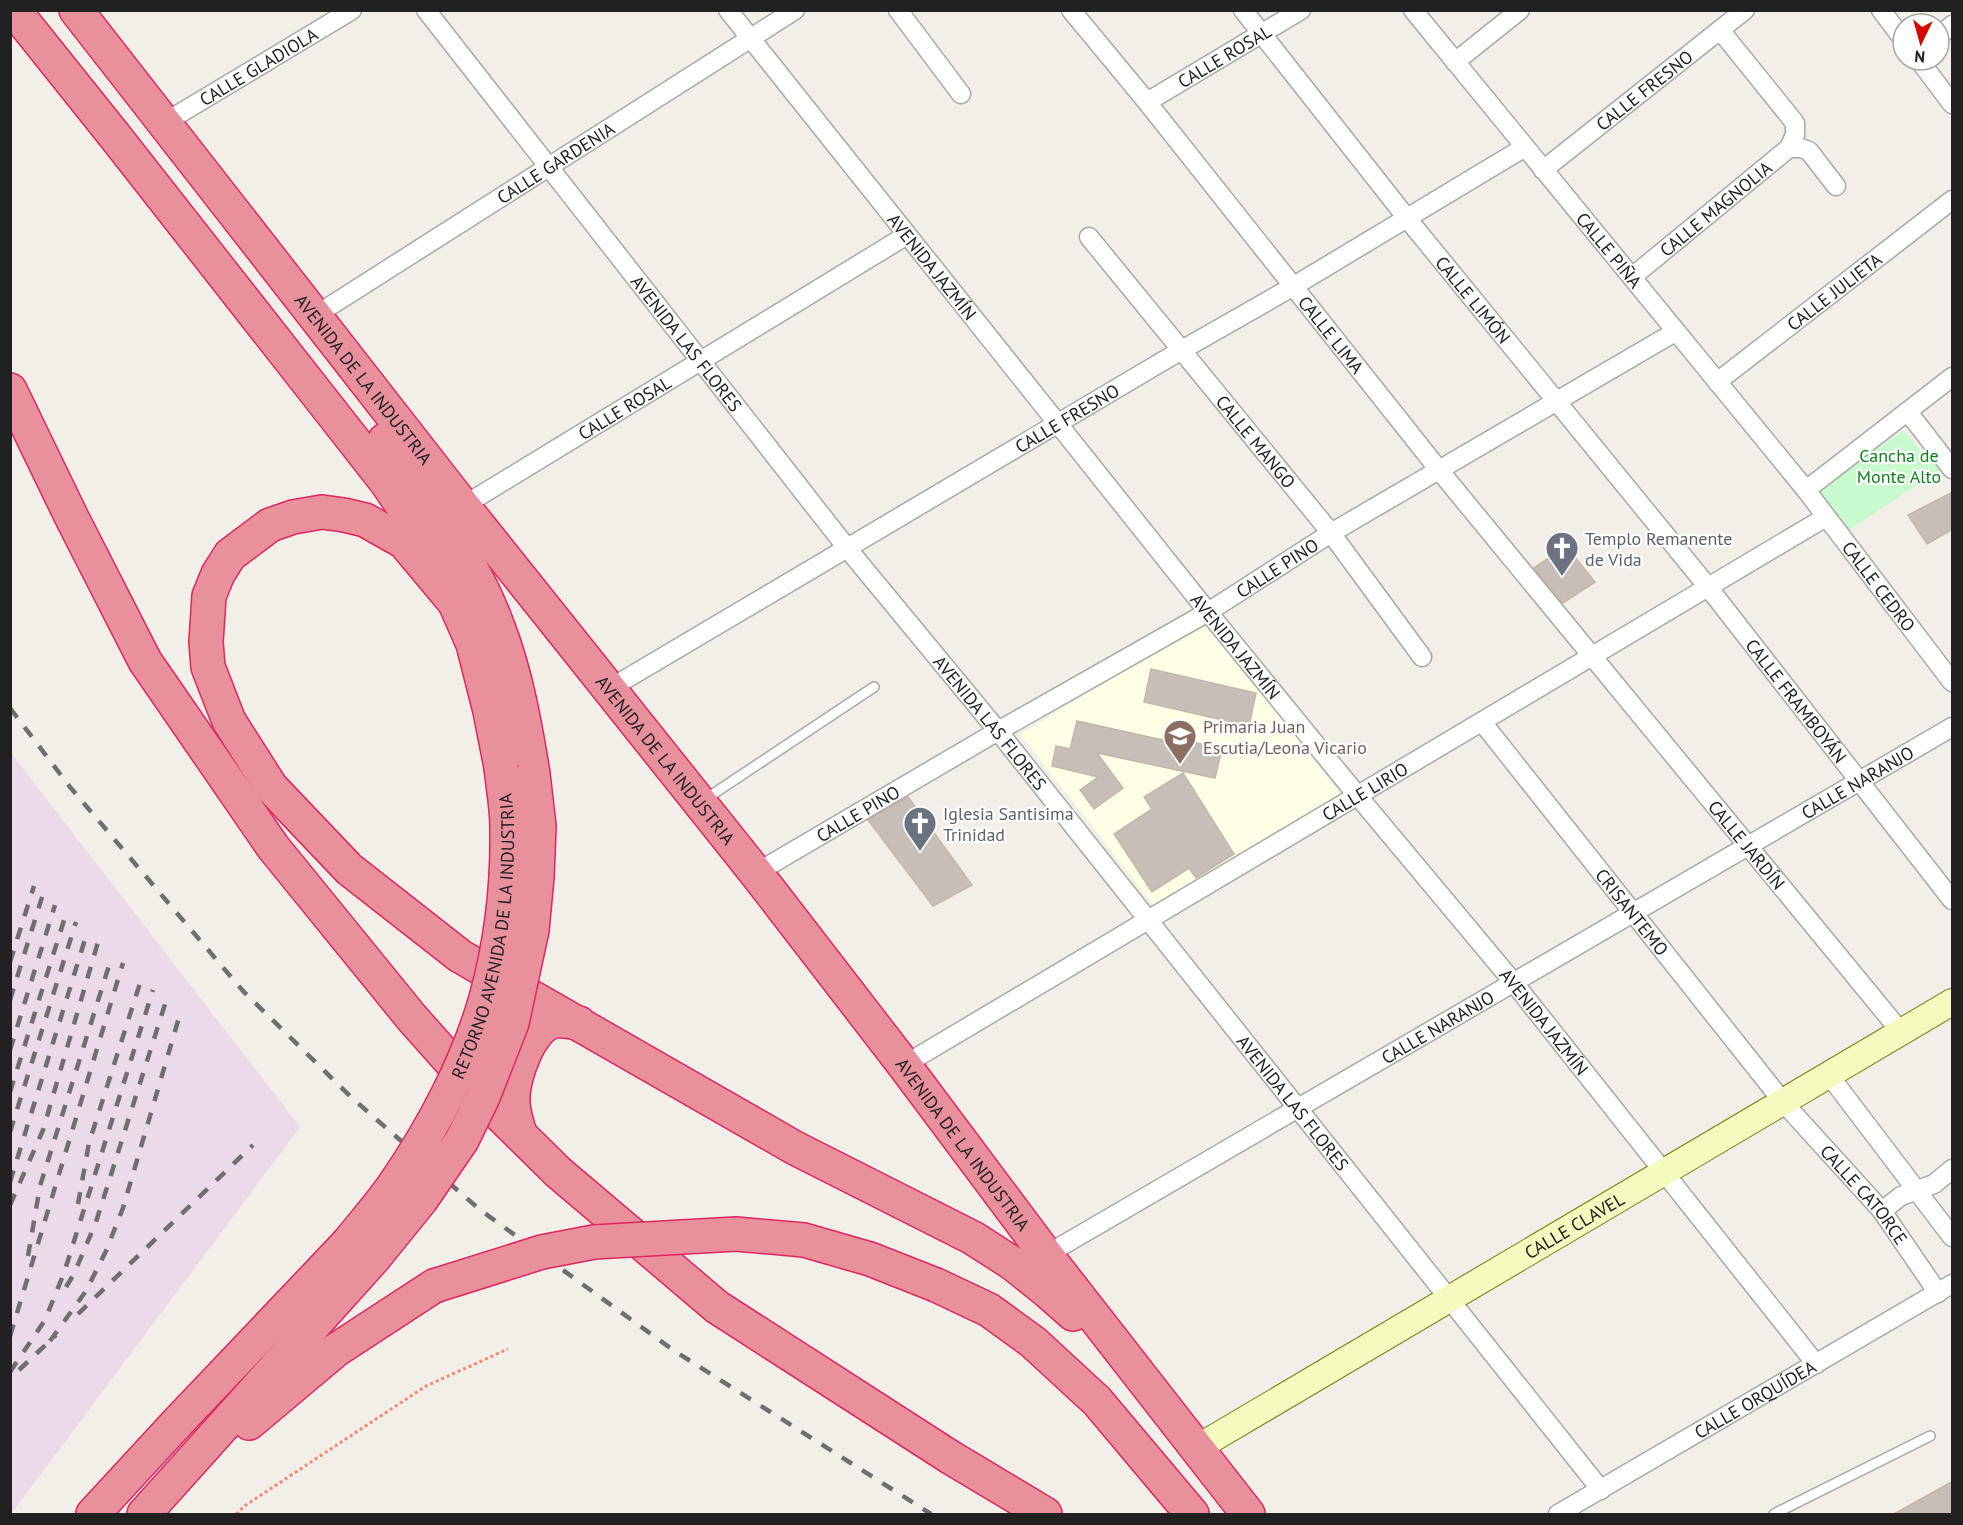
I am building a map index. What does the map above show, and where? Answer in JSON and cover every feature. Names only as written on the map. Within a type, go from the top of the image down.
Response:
[{"type":"highway","points":[[14,10],[387,483],[412,520],[455,603]]},
{"type":"highway","name":"AVENIDA DE LA INDUSTRIA","points":[[76,10],[463,506],[756,873],[1046,1255],[1248,1515]]},
{"type":"highway","points":[[93,1515],[177,1423],[361,1251],[421,1200],[462,1140],[483,1097],[512,1023],[532,930],[539,826],[525,724],[498,627],[477,581],[440,516],[334,369],[316,315]]},
{"type":"highway","points":[[10,390],[72,518],[146,661],[273,847],[412,1018],[485,1100],[558,1172],[717,1307],[950,1457],[1045,1515]]},
{"type":"highway","points":[[455,603],[404,542],[365,520],[344,515],[322,512],[292,517],[270,525],[230,555],[218,574],[209,596],[208,667],[229,721],[271,787],[349,869],[460,956],[795,1148],[973,1238],[1012,1263],[1047,1291],[1139,1374]]},
{"type":"highway","name":"RETORNO AVENIDA DE LA INDUSTRIA","points":[[361,1251],[395,1184],[421,1144],[468,1048],[486,998],[497,943],[506,877],[507,825],[501,768],[490,711],[473,644],[455,603]]},
{"type":"highway","points":[[520,1134],[515,1116],[514,1085],[531,1041],[537,1030],[555,1021],[579,1023]]},
{"type":"highway","points":[[153,1505],[336,1350],[435,1286],[542,1252],[584,1244],[736,1234],[804,1240],[870,1259],[936,1285],[989,1310],[1033,1342],[1097,1401],[1192,1515]]},
{"type":"highway","points":[[153,1505],[361,1251]]},
{"type":"street","name":"CALLE GLADIOLA","points":[[164,123],[352,10]]},
{"type":"street","name":"AVENIDA LAS FLORES","points":[[426,10],[847,548],[998,731],[1601,1490]]},
{"type":"street","name":"AVENIDA JAZMÍN","points":[[728,10],[1208,612],[1514,983],[1816,1364]]},
{"type":"street","name":"CALLE GARDENIA","points":[[316,315],[795,10]]},
{"type":"street","points":[[898,10],[961,94]]},
{"type":"street","name":"CALLE LIMA","points":[[1071,10],[1147,102],[1439,470],[1592,656]]},
{"type":"street","name":"CALLE LIMÓN","points":[[1244,10],[1406,217],[1708,587]]},
{"type":"street","name":"CALLE ROSAL","points":[[1147,102],[1301,10]]},
{"type":"street","name":"CALLE PIÑA","points":[[1413,10],[1806,490]]},
{"type":"street","points":[[1455,62],[1521,10]]},
{"type":"street","name":"CALLE FRESNO","points":[[1543,170],[1745,10]]},
{"type":"street","points":[[1881,10],[1891,23]]},
{"type":"street","points":[[1720,30],[1795,123],[1792,142],[1809,151],[1836,186]]},
{"type":"street","points":[[1928,72],[1953,104]]},
{"type":"street","name":"CALLE MAGNOLIA","points":[[1632,277],[1792,142]]},
{"type":"street","name":"CALLE FRESNO","points":[[609,688],[1294,286],[1525,147]]},
{"type":"street","name":"CALLE JULIETA","points":[[1718,382],[1953,200]]},
{"type":"street","name":"CALLE ROSAL","points":[[463,506],[907,235]]},
{"type":"street","name":"CALLE MANGO","points":[[1089,237],[1331,533],[1422,657]]},
{"type":"street","name":"CALLE PINO","points":[[756,873],[998,731],[1208,612],[1331,533],[1675,332]]},
{"type":"street","points":[[1806,490],[1953,377]]},
{"type":"street","points":[[1908,412],[1953,469]]},
{"type":"street","name":"CALLE CEDRO","points":[[1806,490],[1953,682]]},
{"type":"street","name":"CALLE LIRIO","points":[[904,1065],[1826,517]]},
{"type":"street","name":"CALLE FRAMBOYÁN","points":[[1708,587],[1953,900]]},
{"type":"street","name":"CALLE JARDÍN","points":[[1592,656],[1901,1032]]},
{"type":"street","name":"CRISANTEMO","points":[[1482,722],[1783,1102]]},
{"type":"street","name":"CALLE NARANJO","points":[[1046,1255],[1953,727]]},
{"type":"street","name":"CALLE CLAVEL","points":[[1197,1448],[1953,1002]]},
{"type":"street","points":[[1829,1075],[1953,1237]]},
{"type":"street","name":"CALLE CATORCE","points":[[1783,1102],[1882,1211],[1945,1289]]},
{"type":"street","points":[[1882,1211],[1901,1196],[1934,1184],[1953,1169]]},
{"type":"street","name":"CALLE ORQUÍDEA","points":[[1558,1515],[1945,1289]]},
{"type":"lane","points":[[700,802],[874,687]]},
{"type":"lane","points":[[1774,1515],[1930,1436]]},
{"type":"path","points":[[236,1515],[246,1505],[426,1386],[508,1349]]},
{"type":"shaded area","name":"Primaria Juan Escutia/Leona Vicario","points":[[1206,623],[1341,795],[1156,908],[1020,734]]},
{"type":"shaded area","points":[[11,753],[300,1127],[10,1514]]},
{"type":"green space","name":"Cancha de Monte Alto","points":[[1903,431],[1940,470],[1846,532],[1818,490]]},
{"type":"building","points":[[1953,492],[1953,529],[1927,544],[1908,515]]},
{"type":"building","name":"Templo Remanente de Vida","points":[[1566,546],[1595,582],[1563,603],[1534,568]]},
{"type":"building","points":[[1151,669],[1256,693],[1249,726],[1144,702]]},
{"type":"building","points":[[1077,721],[1163,740],[1164,735],[1222,749],[1215,778],[1097,753],[1123,788],[1094,809],[1080,790],[1098,777],[1052,766],[1056,746],[1070,749]]},
{"type":"building","points":[[1183,773],[1234,854],[1196,878],[1189,868],[1152,892],[1114,834],[1152,809],[1144,797]]},
{"type":"building","name":"Iglesia Santisima Trinidad","points":[[908,797],[972,885],[933,906],[868,820]]},
{"type":"building","points":[[1953,1481],[1953,1515],[1892,1515]]},
{"type":"railway","points":[[10,708],[70,787],[243,991],[352,1098],[479,1209],[673,1350],[931,1514]]},
{"type":"railway","points":[[10,962],[34,886]]},
{"type":"railway","points":[[10,1000],[43,894]]},
{"type":"railway","points":[[10,1050],[55,905]]},
{"type":"railway","points":[[10,1092],[66,914]]},
{"type":"railway","points":[[10,1132],[76,922]]},
{"type":"railway","points":[[10,1182],[87,933]]},
{"type":"railway","points":[[10,1205],[43,1130],[98,942]]},
{"type":"railway","points":[[28,1256],[40,1186],[112,956]]},
{"type":"railway","points":[[10,1336],[123,963]]},
{"type":"railway","points":[[78,1204],[89,1143],[141,980]]},
{"type":"railway","points":[[10,1372],[45,1320],[64,1273],[153,990]]},
{"type":"railway","points":[[66,1287],[74,1274],[96,1222],[166,1001]]},
{"type":"railway","points":[[50,1341],[86,1291],[106,1251],[123,1208],[180,1014]]},
{"type":"railway","points":[[78,1314],[253,1145]]},
{"type":"railway","points":[[19,1370],[56,1335]]},
{"type":"place","name":"Templo Remanente de Vida","points":[[1562,577]]},
{"type":"place","name":"Primaria Juan Escutia/Leona Vicario","points":[[1180,765]]},
{"type":"place","name":"Iglesia Santisima Trinidad","points":[[920,852]]}]
